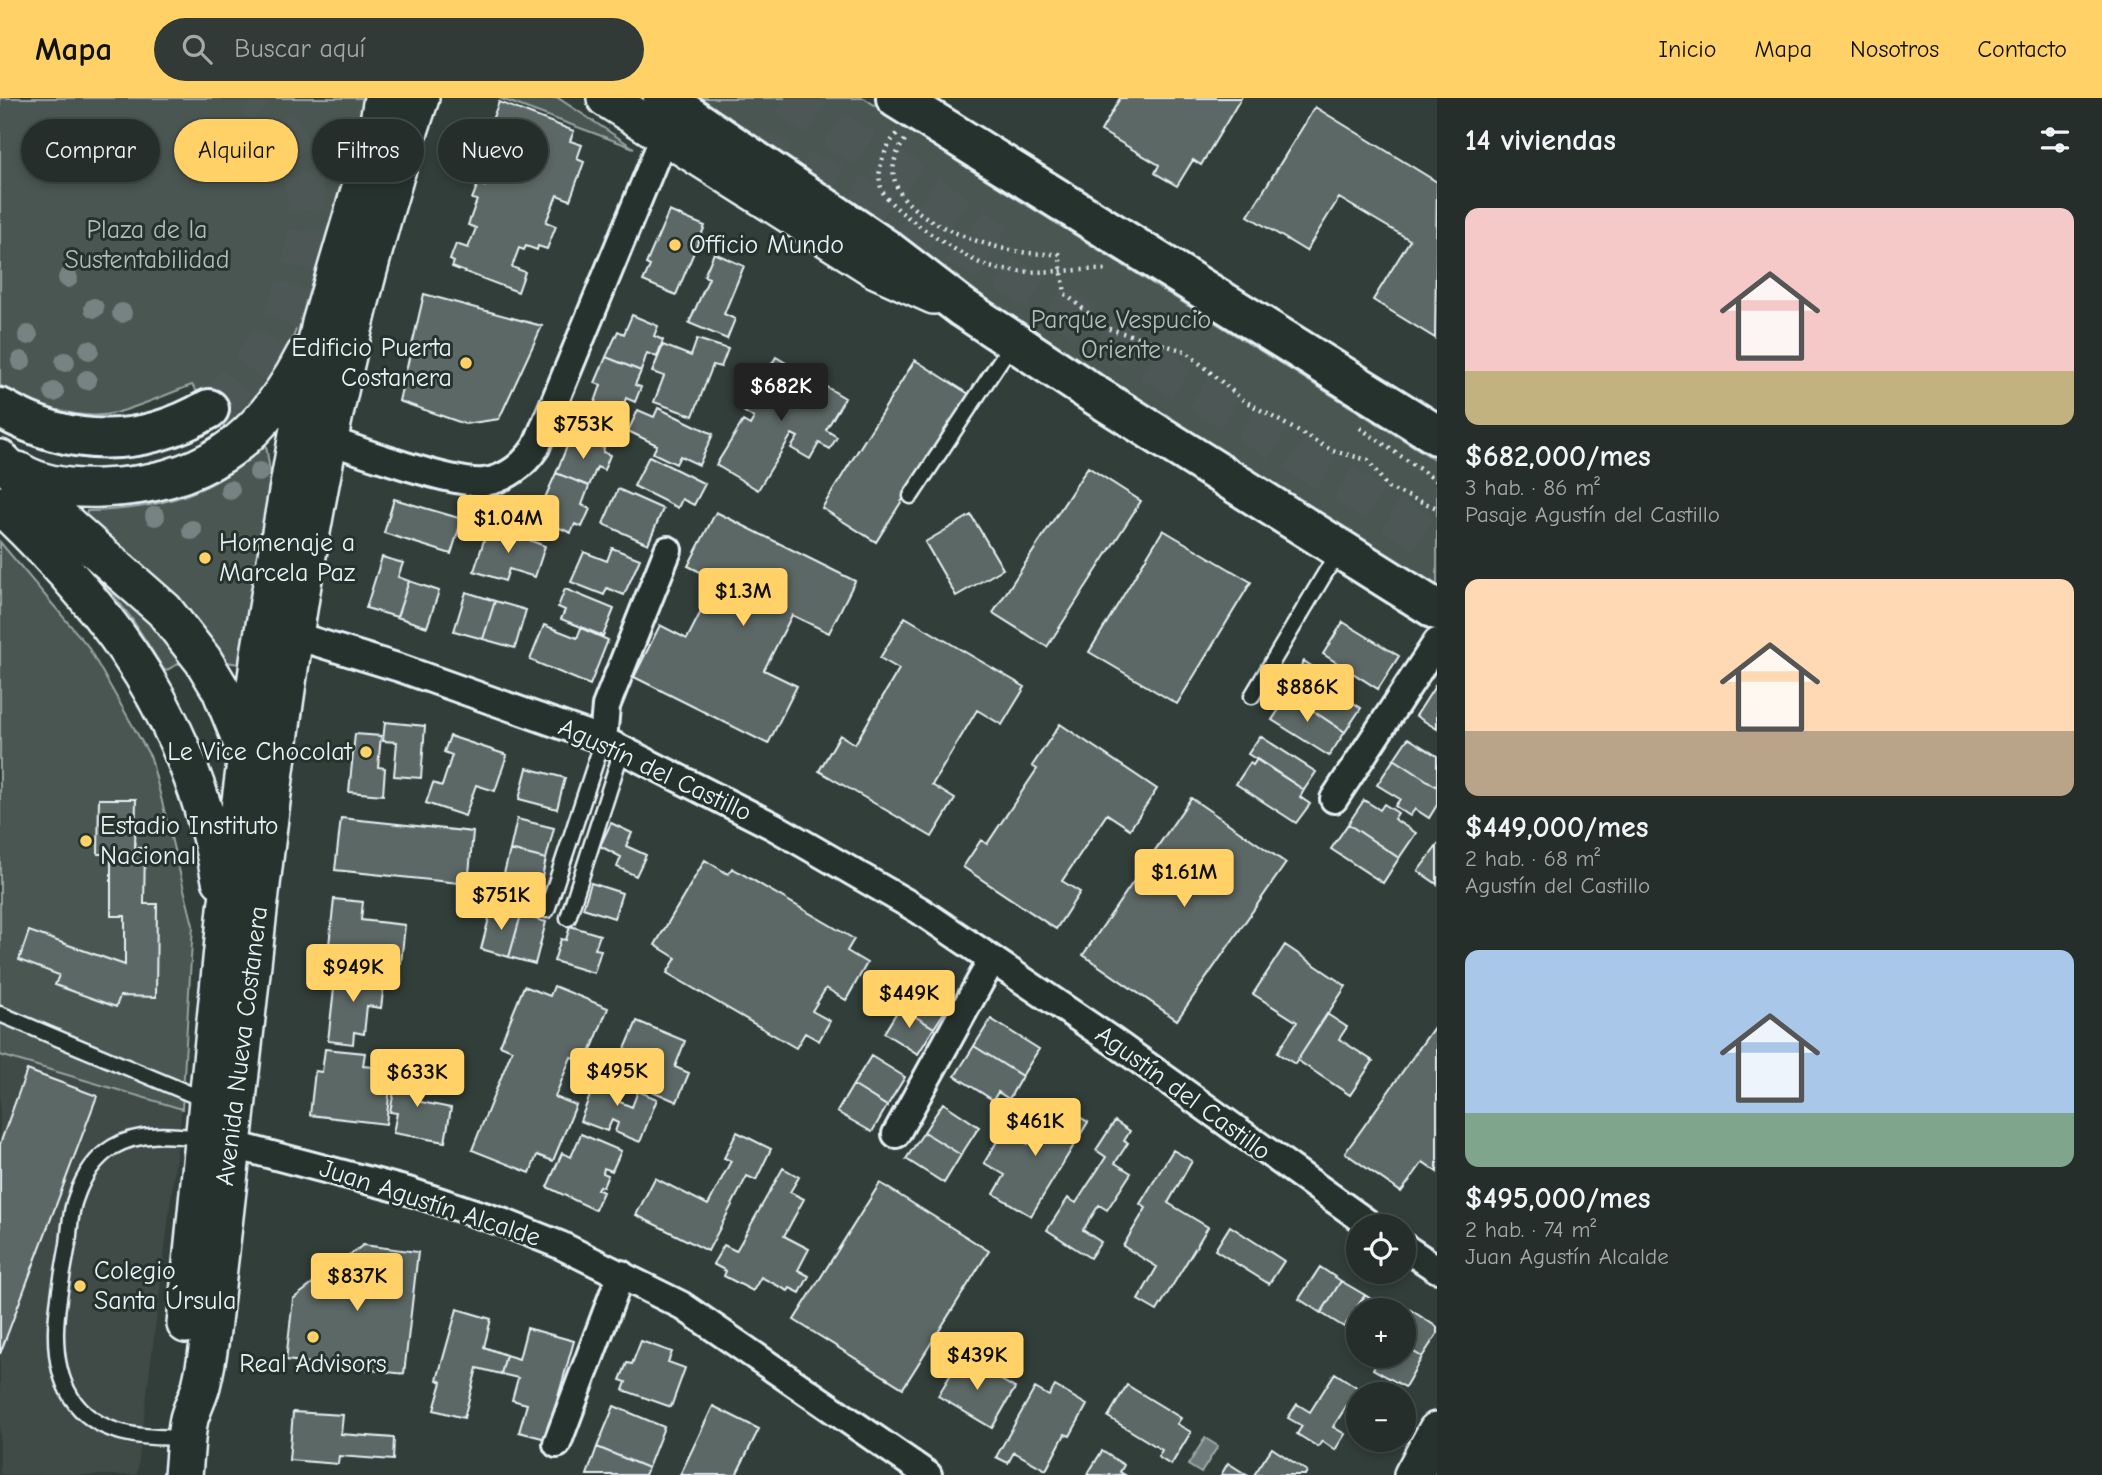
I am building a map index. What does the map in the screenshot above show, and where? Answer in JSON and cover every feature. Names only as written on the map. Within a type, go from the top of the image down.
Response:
[{"type":"main road","name":"Avenida Nueva Costanera","points":[[221,1103],[227,909],[246,753],[278,544],[321,323],[377,133],[383,98]]},
{"type":"main road","name":"Avenida Nueva Costanera","points":[[183,1475],[188,1428],[201,1384],[219,1261],[217,1141],[221,1103],[267,831],[293,635],[326,439],[357,306],[420,98]]},
{"type":"main road","points":[[606,98],[664,116],[886,249],[963,308],[1437,610]]},
{"type":"main road","points":[[910,104],[1437,435]]},
{"type":"main road","points":[[1,459],[37,481],[86,489],[131,487],[189,472],[232,450],[259,424],[296,371],[321,323]]},
{"type":"main road","points":[[0,408],[61,435],[103,440],[146,436],[168,429],[209,409]]},
{"type":"main road","name":"Avenida Nueva Costanera","points":[[1,459],[72,529],[140,586],[185,636],[220,690],[246,753]]},
{"type":"main road","name":"Avenida Nueva Costanera","points":[[0,505],[67,570],[142,667],[180,743],[199,793],[210,825],[227,909]]},
{"type":"main road","points":[[246,753],[267,831]]},
{"type":"main road","points":[[1413,1475],[1437,1431]]},
{"type":"street","points":[[326,439],[472,482],[498,479],[521,465],[536,447],[664,116]]},
{"type":"street","points":[[612,745],[606,706],[668,550]]},
{"type":"street","name":"Agustín del Castillo","points":[[293,635],[400,667],[612,745],[773,826],[919,910],[1354,1214]]},
{"type":"street","points":[[1334,799],[1437,642]]},
{"type":"street","points":[[896,1134],[992,960]]},
{"type":"street","name":"Juan Agustín Alcalde","points":[[217,1141],[408,1191],[505,1223],[621,1274],[681,1305],[928,1475]]},
{"type":"street","points":[[1416,1255],[1437,1269]]},
{"type":"street","points":[[557,1444],[621,1274]]},
{"type":"lane","points":[[911,496],[995,365],[1014,341]]},
{"type":"lane","points":[[1252,696],[1339,549]]},
{"type":"lane","points":[[547,910],[612,745]]},
{"type":"lane","points":[[568,918],[612,745]]},
{"type":"lane","points":[[0,1014],[221,1103]]},
{"type":"lane","points":[[188,1428],[150,1439],[113,1432],[72,1399],[60,1365],[57,1314],[75,1199],[93,1165],[114,1146],[132,1139],[159,1136],[217,1141]]},
{"type":"path","points":[[910,104],[894,175],[897,190],[924,218],[982,243],[1022,253],[1059,254],[1065,294],[1105,328],[1185,351],[1243,400],[1333,451],[1368,460],[1388,488],[1437,509]]},
{"type":"path","points":[[910,104],[880,165],[883,192],[899,210],[934,236],[988,267],[1022,271],[1062,269],[1122,272]]},
{"type":"path","points":[[1359,428],[1437,481]]},
{"type":"shaded area","name":"Colegio Santa Úrsula","points":[[0,1055],[182,1109],[137,1475],[0,1475]]},
{"type":"shaded area","points":[[1205,1438],[1218,1446],[1201,1473],[1188,1465]]},
{"type":"green space","name":"Plaza de la Sustentabilidad","points":[[0,98],[366,98],[364,119],[312,119],[312,182],[349,182],[280,366],[252,406],[227,431],[192,385],[115,413],[87,415],[39,405],[0,385]]},
{"type":"green space","points":[[499,98],[558,98],[634,148]]},
{"type":"green space","name":"Parque Vespucio Oriente","points":[[696,98],[864,98],[958,162],[1437,461],[1437,603],[1091,388]]},
{"type":"green space","points":[[266,445],[271,478],[248,622],[245,665],[221,661],[85,520],[87,511],[161,503],[205,487],[226,476]]},
{"type":"green space","name":"Estadio Instituto Nacional","points":[[0,542],[87,645],[151,758],[193,925],[182,1109],[0,1055]]},
{"type":"green space","points":[[94,570],[190,658],[165,671],[132,619]]},
{"type":"building","points":[[1120,98],[1241,98],[1201,165],[1193,160],[1177,186],[1155,173],[1159,165],[1101,131]]},
{"type":"building","points":[[499,102],[543,119],[492,119]]},
{"type":"building","points":[[1315,107],[1437,182],[1435,338],[1373,300],[1410,240],[1339,198],[1306,251],[1248,216]]},
{"type":"building","points":[[548,121],[574,131],[570,141],[582,145],[577,159],[584,162],[570,200],[557,195],[546,222],[556,226],[547,249],[538,246],[537,250],[526,246],[524,250],[519,248],[512,267],[525,272],[518,292],[452,267],[454,262],[450,260],[456,244],[468,248],[476,228],[468,225],[477,200],[472,199],[478,184],[485,186],[486,182],[548,182]]},
{"type":"building","name":"Officio Mundo","points":[[669,211],[705,226],[676,295],[643,281],[650,266],[646,264]]},
{"type":"building","points":[[714,253],[744,266],[724,314],[735,319],[727,339],[689,323],[709,278],[704,276]]},
{"type":"building","name":"Edificio Puerta Costanera","points":[[424,294],[542,326],[499,419],[465,424],[399,401]]},
{"type":"building","points":[[632,315],[658,326],[654,336],[663,340],[657,357],[647,353],[641,371],[606,357],[618,331],[624,334]]},
{"type":"building","points":[[697,339],[728,349],[721,367],[713,365],[693,416],[654,402],[664,376],[652,372],[663,345],[691,356]]},
{"type":"building","points":[[606,357],[641,371],[635,385],[641,387],[635,402],[626,398],[619,416],[594,405],[601,385],[595,383]]},
{"type":"building","points":[[776,357],[845,398],[826,430],[837,437],[830,449],[819,443],[810,459],[791,448],[798,437],[792,434],[758,490],[716,465],[743,421],[750,425],[754,418],[743,411]]},
{"type":"building","points":[[915,360],[969,394],[876,542],[822,508]]},
{"type":"building","points":[[658,408],[713,434],[699,465],[680,456],[676,464],[653,453],[657,445],[628,431],[638,410],[654,417]]},
{"type":"building","points":[[578,437],[604,448],[603,452],[610,455],[604,470],[597,467],[589,486],[556,473],[568,444],[574,446]]},
{"type":"building","points":[[649,456],[705,484],[694,505],[682,499],[678,508],[634,486]]},
{"type":"building","points":[[1088,467],[1141,501],[1047,647],[993,613]]},
{"type":"building","points":[[556,473],[589,486],[582,505],[590,509],[582,527],[575,524],[571,533],[541,520],[549,502],[544,500]]},
{"type":"building","points":[[618,489],[663,509],[648,544],[603,524]]},
{"type":"building","points":[[394,499],[462,519],[451,554],[384,533]]},
{"type":"building","points":[[716,512],[855,581],[829,633],[792,615],[764,670],[797,686],[768,744],[634,677],[660,625],[687,639],[717,580],[688,566]]},
{"type":"building","points":[[971,515],[1003,569],[956,596],[925,542]]},
{"type":"building","points":[[489,525],[545,546],[535,577],[509,569],[505,581],[474,571]]},
{"type":"building","points":[[1163,530],[1251,582],[1177,704],[1089,652]]},
{"type":"building","points":[[612,548],[640,559],[624,595],[607,588],[604,595],[571,582],[584,552],[607,561]]},
{"type":"building","points":[[382,557],[403,563],[398,577],[409,581],[397,617],[366,608]]},
{"type":"building","points":[[409,581],[439,591],[427,627],[397,617]]},
{"type":"building","points":[[565,589],[614,609],[603,636],[561,619],[565,610],[558,607]]},
{"type":"building","points":[[466,592],[495,601],[483,639],[454,631]]},
{"type":"building","points":[[495,601],[526,610],[515,648],[483,639]]},
{"type":"building","points":[[905,617],[1025,687],[1002,725],[977,710],[932,785],[955,799],[932,837],[819,771],[840,735],[855,744],[899,669],[880,658]]},
{"type":"building","points":[[1343,622],[1399,656],[1378,689],[1323,654]]},
{"type":"building","points":[[544,625],[577,638],[581,628],[608,640],[590,685],[530,660]]},
{"type":"building","points":[[1304,661],[1319,671],[1315,677],[1361,708],[1345,732],[1283,691]]},
{"type":"building","points":[[1437,683],[1437,729],[1416,716]]},
{"type":"building","points":[[1283,691],[1345,732],[1329,756],[1272,720],[1280,708],[1274,704]]},
{"type":"building","points":[[385,722],[425,726],[421,778],[394,776],[397,742],[383,741]]},
{"type":"building","points":[[1060,724],[1157,789],[1130,829],[1107,814],[1062,881],[1080,892],[1056,929],[963,867],[981,840],[987,844],[1037,769],[1032,766]]},
{"type":"building","name":"Le Vice Chocolat","points":[[355,734],[381,736],[378,767],[385,768],[383,795],[349,792]]},
{"type":"building","points":[[450,736],[507,755],[495,791],[476,785],[465,816],[426,803],[433,783],[442,786],[452,755],[444,752]]},
{"type":"building","points":[[1260,736],[1316,772],[1304,790],[1248,754]]},
{"type":"building","points":[[1408,738],[1437,756],[1437,787],[1394,759]]},
{"type":"building","points":[[1257,759],[1304,790],[1300,797],[1310,804],[1296,823],[1236,784],[1250,763],[1253,765]]},
{"type":"building","points":[[1394,759],[1437,787],[1437,805],[1429,818],[1415,809],[1410,816],[1395,806],[1400,799],[1377,785]]},
{"type":"building","points":[[527,768],[565,778],[557,809],[519,799]]},
{"type":"building","points":[[1191,798],[1286,863],[1177,1020],[1083,955]]},
{"type":"building","points":[[99,799],[136,799],[135,848],[145,848],[144,904],[157,904],[156,997],[120,996],[116,1007],[55,985],[59,975],[19,960],[29,931],[125,965],[125,916],[111,916],[111,854],[98,854]]},
{"type":"building","points":[[1364,800],[1380,810],[1384,804],[1398,813],[1394,819],[1416,833],[1399,858],[1348,824]]},
{"type":"building","points":[[341,818],[473,832],[468,884],[335,870]]},
{"type":"building","points":[[517,819],[554,828],[546,859],[510,850]]},
{"type":"building","points":[[611,823],[632,833],[626,846],[646,855],[636,876],[617,867],[621,857],[600,846]]},
{"type":"building","points":[[1348,824],[1399,858],[1383,883],[1331,849]]},
{"type":"building","points":[[1437,846],[1437,884],[1418,871]]},
{"type":"building","points":[[510,850],[546,859],[539,890],[502,881]]},
{"type":"building","points":[[705,860],[728,874],[732,868],[854,939],[847,951],[867,963],[846,1000],[826,988],[812,1011],[830,1021],[819,1041],[805,1033],[796,1048],[667,973],[676,958],[655,945]]},
{"type":"building","points":[[591,883],[622,893],[614,918],[583,908]]},
{"type":"building","points":[[334,899],[363,902],[361,920],[405,925],[401,963],[328,954]]},
{"type":"building","points":[[492,907],[521,915],[509,957],[481,949]]},
{"type":"building","points":[[521,915],[546,922],[535,964],[509,957]]},
{"type":"building","points":[[570,926],[600,935],[595,949],[601,950],[594,973],[554,961],[561,939],[566,940]]},
{"type":"building","points":[[1285,945],[1346,986],[1295,1064],[1277,1053],[1297,1022],[1253,994]]},
{"type":"building","points":[[336,971],[385,976],[381,1008],[367,1006],[364,1034],[354,1032],[353,1044],[328,1041]]},
{"type":"building","points":[[909,974],[952,1000],[934,1028],[891,1002]]},
{"type":"building","points":[[524,986],[550,996],[554,986],[608,1008],[586,1063],[571,1057],[555,1097],[576,1105],[553,1161],[537,1155],[530,1173],[472,1150],[512,1050],[500,1045]]},
{"type":"building","points":[[900,1007],[934,1028],[918,1054],[884,1033]]},
{"type":"building","points":[[1327,1014],[1347,1027],[1339,1039],[1373,1061],[1350,1095],[1297,1060]]},
{"type":"building","points":[[991,1019],[1039,1049],[1022,1076],[974,1046]]},
{"type":"building","points":[[637,1021],[685,1041],[675,1067],[689,1073],[677,1102],[645,1088],[649,1077],[618,1065]]},
{"type":"building","points":[[1437,1023],[1437,1172],[1423,1162],[1401,1192],[1345,1153]]},
{"type":"building","points":[[974,1046],[1022,1076],[1009,1099],[998,1092],[993,1100],[955,1076]]},
{"type":"building","points":[[325,1049],[365,1053],[363,1066],[392,1069],[386,1124],[310,1115],[315,1071],[322,1072]]},
{"type":"building","points":[[871,1056],[905,1077],[887,1106],[853,1085]]},
{"type":"building","points":[[399,1065],[422,1070],[416,1101],[451,1108],[445,1142],[393,1133],[397,1113],[390,1112]]},
{"type":"building","points":[[27,1070],[97,1096],[0,1354],[0,1144]]},
{"type":"building","points":[[600,1070],[623,1079],[615,1100],[632,1107],[638,1091],[657,1099],[640,1142],[615,1132],[618,1123],[612,1120],[607,1131],[580,1121]]},
{"type":"building","points":[[853,1085],[887,1106],[872,1132],[837,1112]]},
{"type":"building","points":[[1054,1102],[1088,1122],[1031,1216],[994,1194],[1005,1175],[984,1163],[1004,1130],[1028,1144]]},
{"type":"building","points":[[943,1103],[979,1127],[961,1155],[924,1132]]},
{"type":"building","points":[[1115,1121],[1130,1131],[1124,1141],[1128,1143],[1115,1163],[1131,1173],[1107,1210],[1099,1205],[1083,1230],[1101,1242],[1090,1258],[1047,1230],[1068,1198],[1076,1203],[1106,1157],[1096,1150]]},
{"type":"building","points":[[737,1132],[771,1149],[756,1180],[747,1176],[708,1251],[636,1215],[655,1178],[708,1205],[731,1161],[724,1158]]},
{"type":"building","points":[[924,1132],[961,1155],[944,1183],[906,1159]]},
{"type":"building","points":[[581,1134],[621,1151],[612,1171],[604,1168],[603,1173],[608,1175],[603,1187],[599,1186],[597,1189],[603,1192],[595,1210],[547,1187],[562,1153],[571,1157]]},
{"type":"building","points":[[1173,1150],[1192,1161],[1168,1203],[1208,1227],[1157,1311],[1138,1300],[1157,1267],[1123,1246],[1146,1208],[1140,1204]]},
{"type":"building","points":[[783,1168],[799,1177],[790,1192],[804,1199],[784,1236],[809,1249],[798,1270],[809,1276],[800,1293],[790,1288],[788,1291],[761,1277],[753,1291],[724,1276],[726,1271],[713,1264],[724,1245],[736,1251]]},
{"type":"building","points":[[880,1183],[989,1251],[903,1388],[794,1320]]},
{"type":"building","points":[[1230,1226],[1284,1261],[1269,1284],[1215,1250]]},
{"type":"building","points":[[363,1245],[418,1252],[404,1374],[286,1360],[293,1299]]},
{"type":"building","points":[[1320,1267],[1341,1281],[1321,1313],[1299,1299]]},
{"type":"building","points":[[1341,1281],[1365,1295],[1363,1298],[1346,1298],[1344,1327],[1321,1313]]},
{"type":"building","points":[[457,1309],[491,1319],[484,1347],[506,1355],[501,1374],[477,1368],[464,1418],[434,1410],[442,1382],[437,1380]]},
{"type":"building","points":[[1416,1314],[1437,1327],[1437,1334],[1422,1357],[1416,1353]]},
{"type":"building","points":[[527,1328],[574,1341],[546,1439],[519,1432],[527,1404],[512,1400],[518,1378],[501,1374],[506,1355],[519,1359]]},
{"type":"building","points":[[641,1341],[672,1352],[668,1362],[685,1368],[671,1407],[623,1390],[626,1382],[620,1380],[627,1363],[632,1364]]},
{"type":"building","points":[[1416,1353],[1422,1357],[1416,1368]]},
{"type":"building","points":[[961,1357],[1015,1388],[992,1428],[938,1396]]},
{"type":"building","points":[[1416,1368],[1408,1382],[1396,1382],[1373,1369]]},
{"type":"building","points":[[1335,1373],[1349,1382],[1346,1382],[1346,1407],[1333,1427],[1345,1434],[1335,1450],[1322,1441],[1318,1447],[1297,1434],[1302,1426],[1288,1418],[1297,1404],[1310,1412]]},
{"type":"building","points":[[1127,1385],[1181,1418],[1177,1424],[1191,1432],[1171,1465],[1158,1457],[1162,1450],[1108,1417]]},
{"type":"building","points":[[1055,1386],[1087,1405],[1070,1436],[1065,1434],[1046,1470],[1014,1452],[1008,1463],[996,1457],[1035,1388],[1049,1396]]},
{"type":"building","points":[[614,1406],[664,1427],[648,1468],[597,1447]]},
{"type":"building","points":[[713,1406],[759,1429],[736,1475],[680,1475]]},
{"type":"building","points":[[293,1412],[343,1415],[341,1434],[394,1438],[393,1460],[339,1456],[338,1464],[289,1460]]},
{"type":"building","points":[[597,1447],[648,1468],[645,1475],[587,1475]]},
{"type":"building","points":[[1272,1448],[1307,1471],[1305,1475],[1254,1475]]},
{"type":"building","points":[[1102,1451],[1124,1465],[1120,1472],[1125,1475],[1087,1475]]},
{"type":"building","points":[[1228,1463],[1247,1475],[1221,1475]]},
{"type":"tunnel","points":[[209,409],[241,378],[268,342],[289,302],[302,260],[307,216],[301,174],[284,134],[254,98]]},
{"type":"tunnel","points":[[785,98],[897,170],[997,242]]},
{"type":"tunnel","points":[[749,146],[858,195],[964,250],[1117,341],[1437,543]]},
{"type":"place","name":"Officio Mundo","points":[[675,245]]},
{"type":"place","name":"Edificio Puerta Costanera","points":[[466,363]]},
{"type":"place","name":"Homenaje a Marcela Paz","points":[[205,558]]},
{"type":"place","name":"Le Vice Chocolat","points":[[366,752]]},
{"type":"place","name":"Estadio Instituto Nacional","points":[[86,841]]},
{"type":"place","name":"Colegio Santa Úrsula","points":[[80,1286]]},
{"type":"place","name":"Real Advisors","points":[[313,1337]]}]
